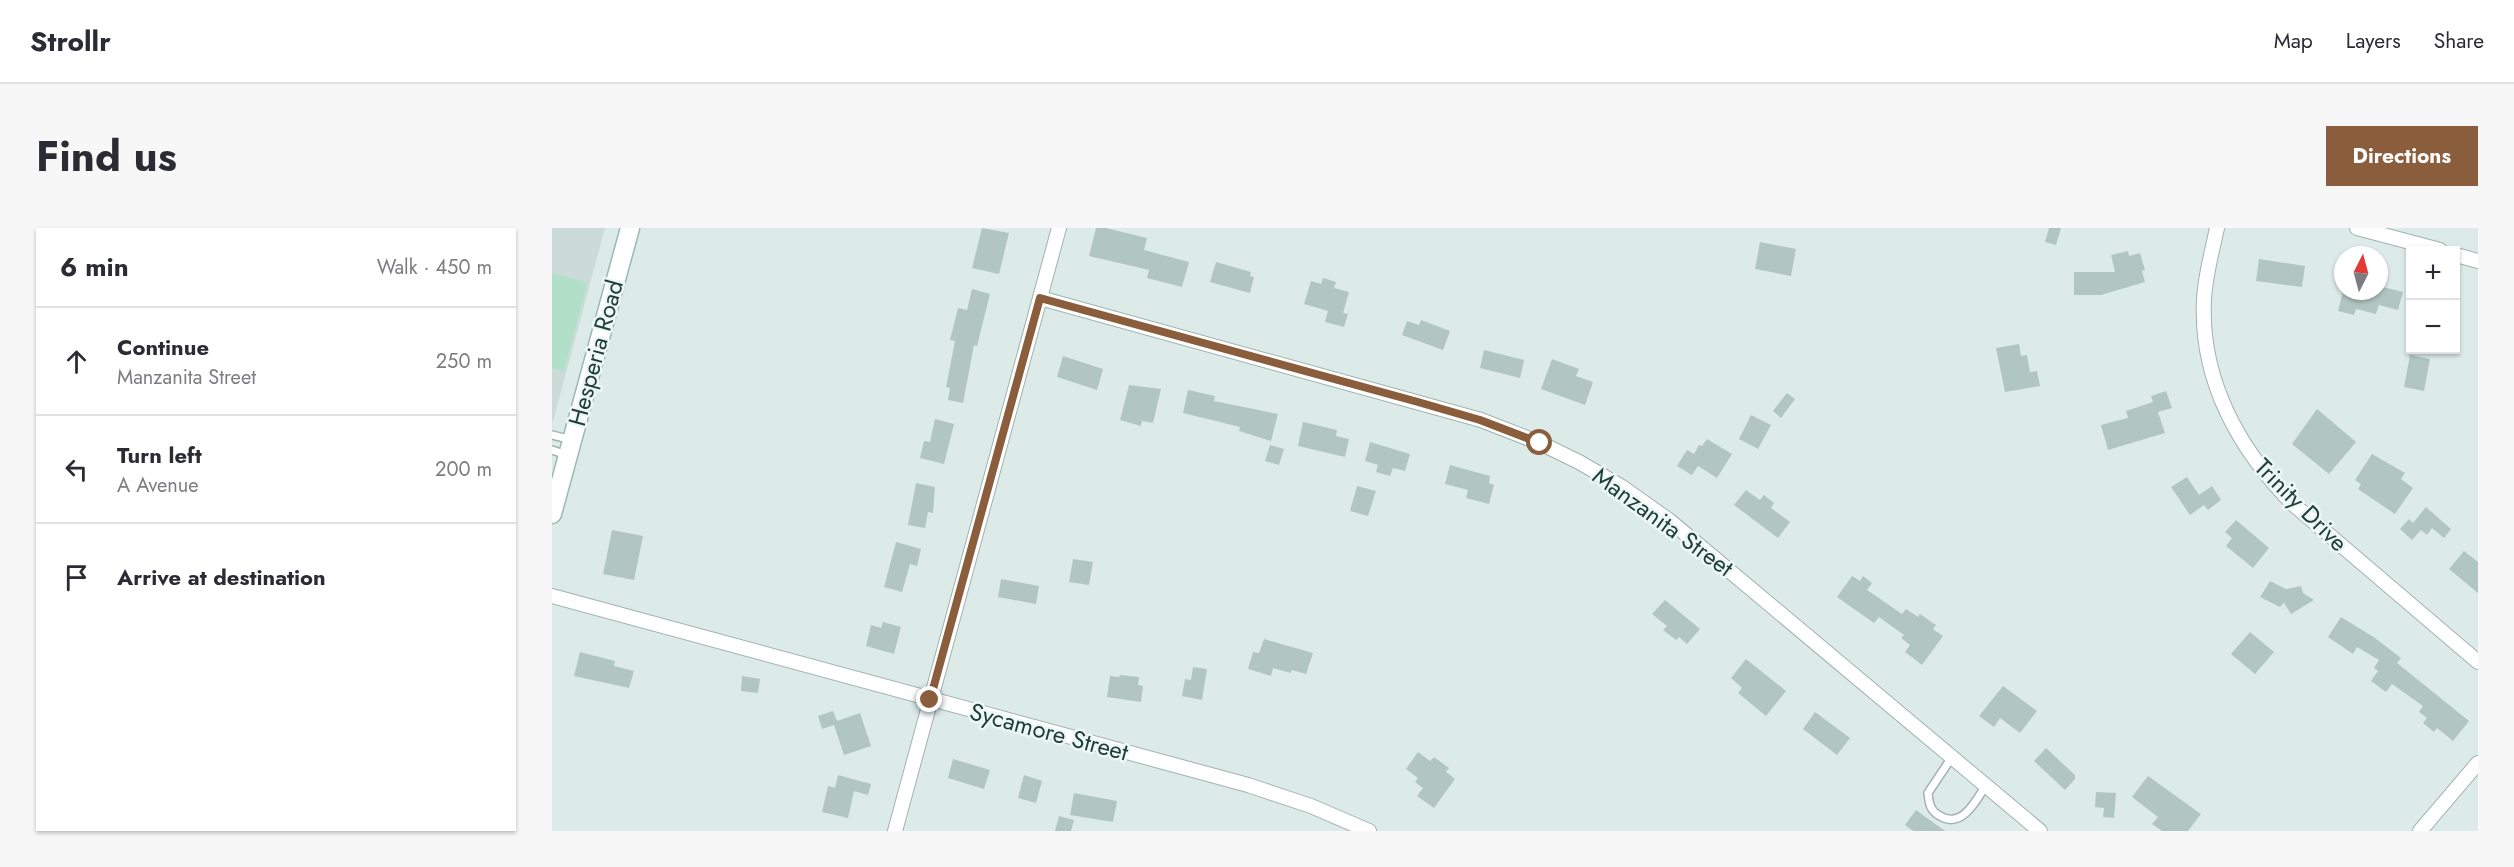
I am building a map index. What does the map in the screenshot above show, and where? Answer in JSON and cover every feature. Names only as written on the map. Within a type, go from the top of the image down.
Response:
[{"type":"main road","name":"Hesperia Road","points":[[552,514],[564,449],[630,228]]},
{"type":"street","points":[[895,831],[1059,228]]},
{"type":"street","name":"Trinity Drive","points":[[2217,228],[2205,287],[2205,332],[2209,361],[2217,389],[2236,433],[2266,476],[2294,505],[2478,662]]},
{"type":"street","points":[[2357,228],[2425,246]]},
{"type":"street","points":[[2460,256],[2478,261]]},
{"type":"street","name":"Manzanita Street","points":[[1040,298],[1480,420],[1559,452],[1622,487],[1671,521],[2040,831]]},
{"type":"street","name":"Sycamore Street","points":[[552,596],[1248,785],[1311,806],[1369,831]]},
{"type":"street","points":[[2420,831],[2478,763]]},
{"type":"lane","points":[[552,435],[564,449]]},
{"type":"lane","points":[[1952,757],[1928,792],[1929,803],[1934,813],[1945,819],[1956,820],[1964,815],[1986,785]]},
{"type":"shaded area","points":[[552,228],[605,228],[552,425]]},
{"type":"green space","points":[[552,273],[587,283],[564,371],[552,368]]},
{"type":"building","points":[[982,228],[1009,233],[999,274],[972,268]]},
{"type":"building","points":[[1096,228],[1106,228],[1147,238],[1144,250],[1189,262],[1182,287],[1147,278],[1149,270],[1089,256]]},
{"type":"building","points":[[2049,228],[2061,228],[2056,245],[2045,242]]},
{"type":"building","points":[[1760,242],[1796,249],[1791,276],[1755,269]]},
{"type":"building","points":[[2128,251],[2129,256],[2140,253],[2145,270],[2142,271],[2145,282],[2101,295],[2074,295],[2074,272],[2115,272],[2111,255]]},
{"type":"building","points":[[2259,259],[2305,266],[2302,287],[2256,281]]},
{"type":"building","points":[[1216,262],[1251,272],[1250,276],[1254,277],[1250,293],[1210,282]]},
{"type":"building","points":[[1323,278],[1336,282],[1334,288],[1349,292],[1343,313],[1348,314],[1344,327],[1325,322],[1328,311],[1304,304],[1311,281],[1321,284]]},
{"type":"building","points":[[2388,288],[2403,292],[2398,310],[2379,305],[2376,314],[2356,309],[2354,315],[2338,311],[2341,300],[2388,300]]},
{"type":"building","points":[[972,289],[990,294],[977,346],[974,345],[963,403],[948,400],[950,388],[946,387],[955,341],[950,340],[958,308],[967,310]]},
{"type":"building","points":[[1421,320],[1450,331],[1443,350],[1402,335],[1407,321],[1419,325]]},
{"type":"building","points":[[2019,344],[2021,356],[2027,355],[2030,372],[2037,371],[2040,386],[2005,392],[1996,348]]},
{"type":"building","points":[[1484,350],[1524,360],[1520,378],[1480,368]]},
{"type":"building","points":[[2410,355],[2430,359],[2424,391],[2404,387]]},
{"type":"building","points":[[1063,356],[1103,369],[1097,390],[1057,377]]},
{"type":"building","points":[[1552,359],[1579,369],[1576,376],[1593,382],[1585,405],[1541,389]]},
{"type":"building","points":[[1129,385],[1161,389],[1153,423],[1142,421],[1141,426],[1120,420]]},
{"type":"building","points":[[1188,390],[1215,396],[1214,401],[1278,414],[1271,441],[1239,431],[1240,427],[1183,413]]},
{"type":"building","points":[[2166,391],[2172,408],[2158,412],[2165,433],[2108,450],[2101,425],[2128,418],[2126,411],[2153,402],[2151,396]]},
{"type":"building","points":[[1787,393],[1795,399],[1781,418],[1773,411]]},
{"type":"building","points":[[2317,409],[2356,442],[2329,474],[2292,444]]},
{"type":"building","points":[[1751,415],[1771,425],[1758,449],[1739,439]]},
{"type":"building","points":[[935,419],[954,424],[944,464],[920,458],[924,441],[930,442]]},
{"type":"building","points":[[1303,422],[1337,430],[1336,436],[1349,439],[1345,457],[1298,446]]},
{"type":"building","points":[[1707,439],[1732,454],[1717,478],[1698,466],[1692,475],[1677,466],[1687,450],[1694,454],[1699,445],[1702,446]]},
{"type":"building","points":[[1370,442],[1410,454],[1405,471],[1393,468],[1390,476],[1376,472],[1378,465],[1365,461]]},
{"type":"building","points":[[1270,445],[1284,449],[1279,465],[1265,461]]},
{"type":"building","points":[[2372,454],[2405,473],[2401,479],[2413,488],[2395,514],[2358,489],[2361,484],[2355,480]]},
{"type":"building","points":[[1450,465],[1490,476],[1489,483],[1494,485],[1489,504],[1466,498],[1468,490],[1445,484]]},
{"type":"building","points":[[2187,477],[2199,495],[2212,486],[2221,500],[2208,510],[2204,505],[2190,515],[2171,487]]},
{"type":"building","points":[[916,483],[935,487],[933,513],[928,512],[925,528],[908,525]]},
{"type":"building","points":[[1357,486],[1376,491],[1368,516],[1350,511]]},
{"type":"building","points":[[1746,490],[1760,500],[1764,495],[1774,503],[1771,508],[1790,522],[1778,538],[1734,505]]},
{"type":"building","points":[[2426,507],[2451,529],[2444,538],[2432,528],[2427,535],[2421,530],[2412,540],[2400,529],[2409,519],[2413,523]]},
{"type":"building","points":[[2236,520],[2269,548],[2253,568],[2226,546],[2232,538],[2225,532]]},
{"type":"building","points":[[612,530],[643,536],[634,580],[603,574]]},
{"type":"building","points":[[896,542],[921,549],[917,566],[910,564],[902,592],[884,587]]},
{"type":"building","points":[[2464,551],[2478,562],[2478,593],[2449,569]]},
{"type":"building","points":[[1073,559],[1093,562],[1089,585],[1069,582]]},
{"type":"building","points":[[1852,576],[1860,581],[1863,576],[1872,583],[1867,590],[1902,614],[1906,609],[1918,617],[1920,614],[1936,625],[1933,629],[1943,636],[1922,665],[1905,652],[1910,645],[1901,638],[1904,635],[1879,617],[1874,623],[1837,597]]},
{"type":"building","points":[[1001,579],[1039,586],[1036,604],[998,597]]},
{"type":"building","points":[[2270,581],[2286,589],[2301,586],[2303,593],[2314,600],[2291,614],[2284,603],[2280,607],[2260,597]]},
{"type":"building","points":[[1665,600],[1700,629],[1687,644],[1679,637],[1676,640],[1663,630],[1667,626],[1652,614]]},
{"type":"building","points":[[2341,617],[2375,638],[2401,658],[2397,663],[2469,721],[2453,741],[2437,728],[2434,732],[2423,723],[2427,718],[2419,712],[2423,706],[2392,684],[2386,692],[2371,681],[2378,671],[2374,668],[2379,660],[2357,647],[2353,654],[2328,637]]},
{"type":"building","points":[[883,622],[901,627],[894,654],[866,646],[871,625],[881,628]]},
{"type":"building","points":[[2250,632],[2274,652],[2255,674],[2231,654]]},
{"type":"building","points":[[1264,639],[1313,653],[1306,674],[1273,668],[1271,676],[1248,669],[1253,652],[1259,653]]},
{"type":"building","points":[[580,652],[615,661],[614,666],[634,671],[629,688],[574,676]]},
{"type":"building","points":[[1746,659],[1786,691],[1766,716],[1738,693],[1742,688],[1731,678]]},
{"type":"building","points":[[1193,667],[1207,669],[1202,700],[1182,696],[1185,679],[1191,680]]},
{"type":"building","points":[[1120,675],[1139,677],[1138,685],[1143,686],[1141,702],[1107,697],[1110,676],[1119,677]]},
{"type":"building","points":[[742,676],[760,679],[758,693],[741,691]]},
{"type":"building","points":[[2003,686],[2037,711],[2020,733],[2000,718],[1994,727],[1979,716]]},
{"type":"building","points":[[833,711],[837,721],[860,713],[871,746],[844,755],[834,725],[822,729],[818,716]]},
{"type":"building","points":[[1815,712],[1850,738],[1837,755],[1803,729]]},
{"type":"building","points":[[2046,748],[2075,775],[2075,779],[2065,790],[2034,761]]},
{"type":"building","points":[[1418,752],[1430,761],[1434,757],[1449,768],[1446,772],[1455,779],[1434,808],[1417,796],[1423,788],[1415,782],[1418,778],[1406,769]]},
{"type":"building","points":[[953,759],[990,770],[984,789],[948,778]]},
{"type":"building","points":[[838,775],[871,784],[868,795],[854,791],[848,818],[822,812],[828,786],[835,788]]},
{"type":"building","points":[[1024,775],[1042,781],[1036,803],[1018,798]]},
{"type":"building","points":[[2148,776],[2201,814],[2188,831],[2162,831],[2152,824],[2158,817],[2132,797]]},
{"type":"building","points":[[2096,792],[2116,793],[2114,818],[2103,817],[2104,808],[2095,807]]},
{"type":"building","points":[[1074,793],[1117,801],[1113,822],[1070,815]]},
{"type":"building","points":[[1916,810],[1945,831],[1913,831],[1905,825]]},
{"type":"building","points":[[1059,816],[1074,820],[1071,831],[1055,831]]},
{"type":"route","points":[[930,700],[1040,298],[1418,402],[1480,420],[1540,443]]}]
